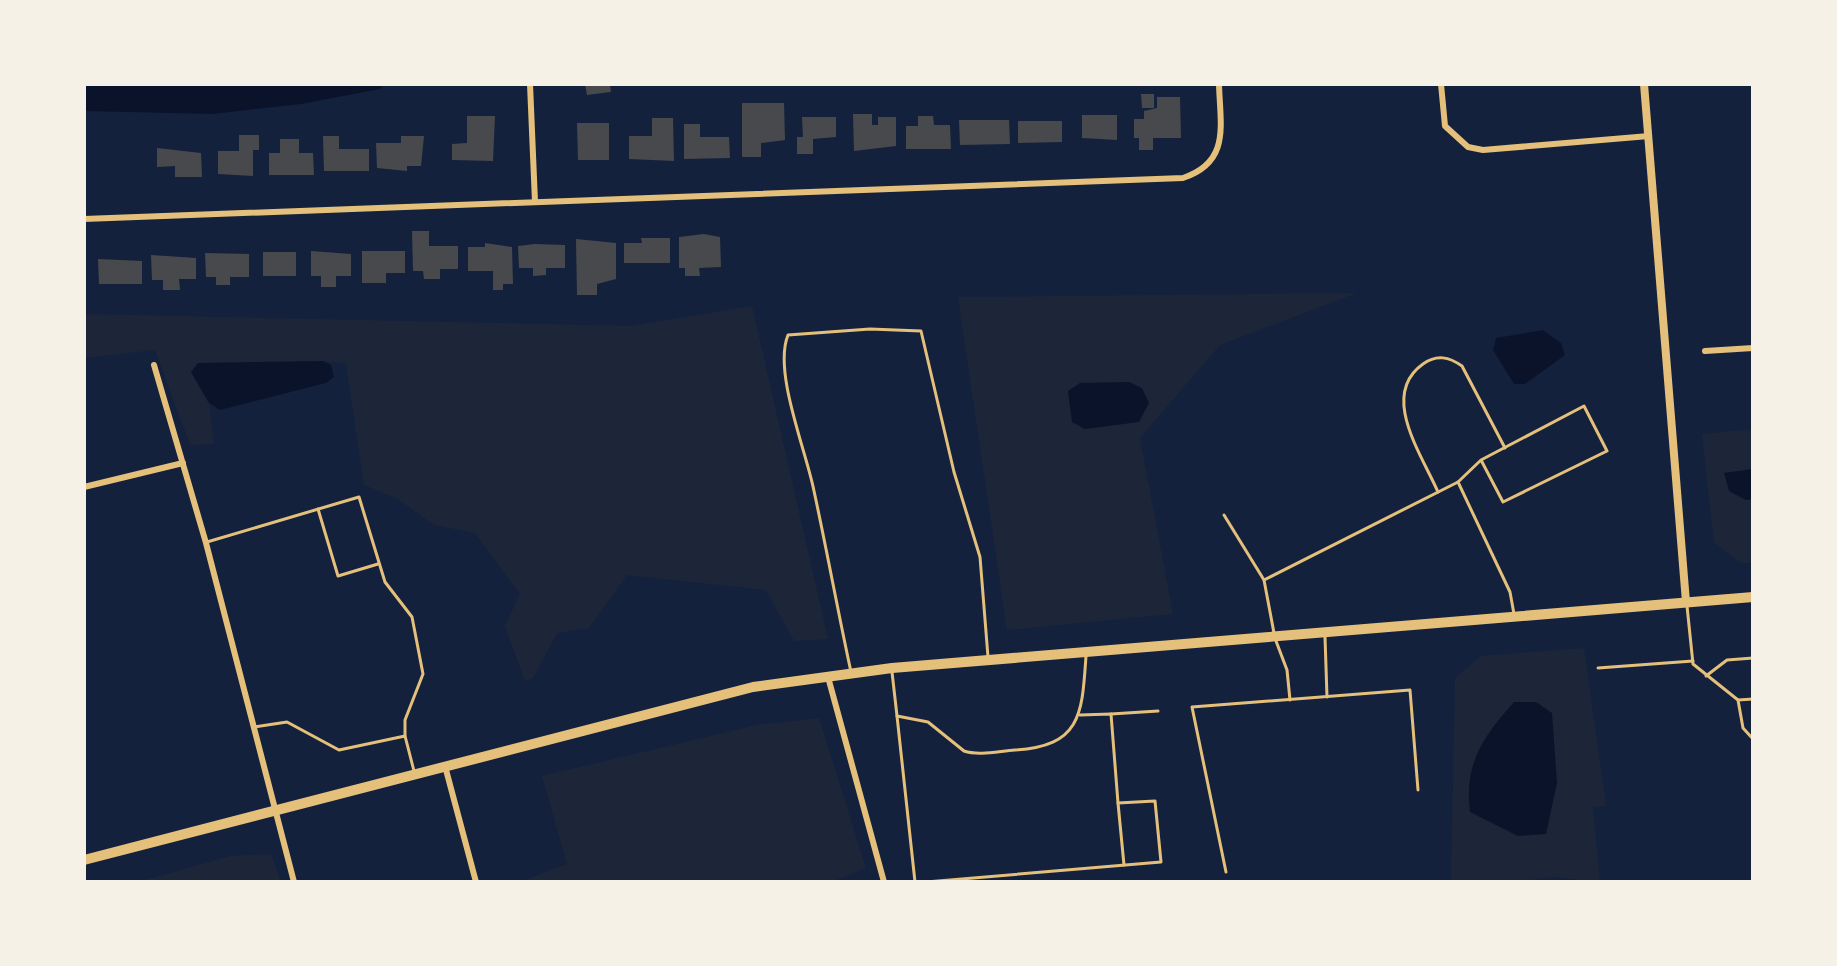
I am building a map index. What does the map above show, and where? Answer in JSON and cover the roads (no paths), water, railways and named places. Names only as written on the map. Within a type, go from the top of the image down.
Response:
[{"type":"main road","points":[[84,860],[753,687],[828,675],[1753,597]]},
{"type":"street","points":[[530,84],[535,202]]},
{"type":"street","points":[[84,219],[1183,178],[1210,164],[1220,138],[1219,84]]},
{"type":"street","points":[[1441,84],[1445,126],[1468,147],[1483,150],[1649,136]]},
{"type":"street","points":[[1644,84],[1686,602]]},
{"type":"street","points":[[1705,351],[1753,348]]},
{"type":"street","points":[[154,365],[206,543],[294,882]]},
{"type":"street","points":[[84,487],[183,463]]},
{"type":"street","points":[[828,675],[884,882]]},
{"type":"street","points":[[445,766],[476,882]]},
{"type":"lane","points":[[851,672],[813,487],[787,383],[783,346],[788,335],[870,329],[921,331],[954,472],[980,557],[988,661]]},
{"type":"lane","points":[[1438,492],[1402,408],[1405,385],[1420,365],[1433,357],[1450,357],[1462,366],[1505,448]]},
{"type":"lane","points":[[1264,580],[1458,482],[1481,460],[1584,406],[1607,451],[1503,502],[1481,460]]},
{"type":"lane","points":[[1458,482],[1510,592],[1515,618]]},
{"type":"lane","points":[[206,543],[359,497],[385,582],[412,617],[423,674],[422,685],[405,720],[405,736],[415,774]]},
{"type":"lane","points":[[318,509],[338,576],[378,564]]},
{"type":"lane","points":[[1224,515],[1264,580],[1275,637],[1287,670],[1290,700]]},
{"type":"lane","points":[[1686,602],[1693,661],[1706,676],[1738,700],[1753,699]]},
{"type":"lane","points":[[1325,633],[1327,697]]},
{"type":"lane","points":[[897,716],[928,722],[970,753],[1042,749],[1060,739],[1080,715],[1087,653]]},
{"type":"lane","points":[[1706,676],[1727,660],[1753,658]]},
{"type":"lane","points":[[1598,668],[1693,661]]},
{"type":"lane","points":[[892,668],[915,882]]},
{"type":"lane","points":[[1226,872],[1192,707],[1410,690],[1418,790]]},
{"type":"lane","points":[[1738,700],[1743,728],[1753,739]]},
{"type":"lane","points":[[1080,715],[1158,711]]},
{"type":"lane","points":[[1111,714],[1124,865]]},
{"type":"lane","points":[[253,727],[287,722],[339,750],[405,736]]},
{"type":"lane","points":[[926,882],[1161,862],[1155,801],[1118,803]]}]
